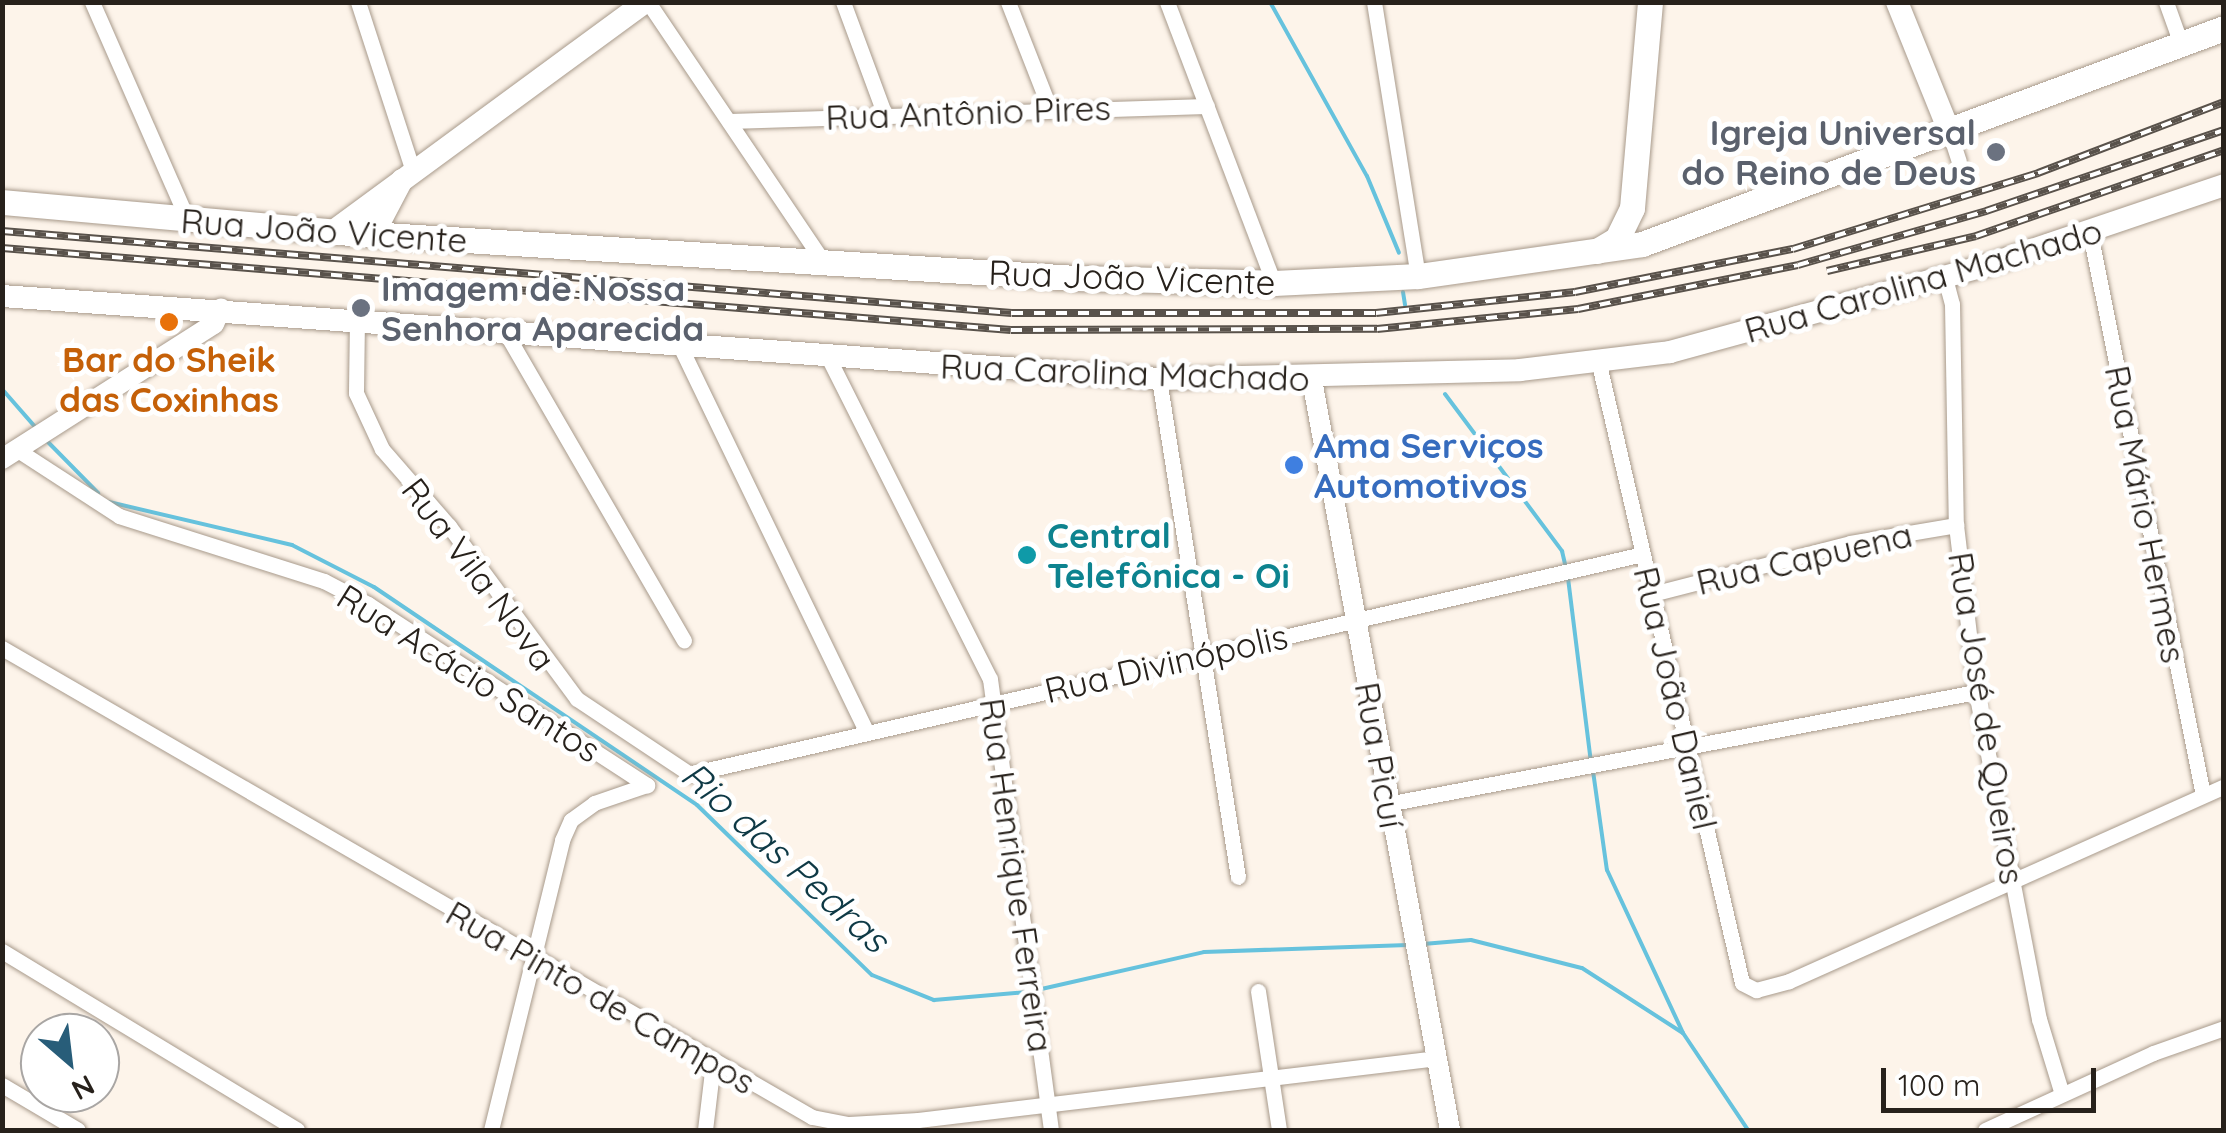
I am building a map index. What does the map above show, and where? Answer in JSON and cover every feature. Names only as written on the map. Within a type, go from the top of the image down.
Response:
[{"type":"main road","points":[[332,232],[602,36],[622,10],[647,2]]},
{"type":"main road","points":[[1598,251],[1618,239],[1632,208],[1650,2]]},
{"type":"main road","points":[[1896,2],[1949,131]]},
{"type":"main road","name":"Rua João Vicente","points":[[2,202],[332,232],[825,264],[1274,283],[1418,276],[1598,251],[1662,237],[2224,28]]},
{"type":"main road","points":[[374,234],[409,174]]},
{"type":"main road","name":"Rua Carolina Machado","points":[[217,316],[247,309],[507,335],[1159,379],[1312,380],[1599,364],[1670,352],[1945,278],[2090,233],[2224,185]]},
{"type":"main road","points":[[1632,208],[1642,228],[1662,237]]},
{"type":"main road","points":[[2,296],[170,304],[190,322],[217,316]]},
{"type":"street","points":[[92,2],[188,221]]},
{"type":"street","points":[[358,2],[409,174]]},
{"type":"street","points":[[647,2],[825,264]]},
{"type":"street","points":[[843,2],[884,114]]},
{"type":"street","points":[[1008,2],[1050,109]]},
{"type":"street","points":[[1167,2],[1274,283]]},
{"type":"street","points":[[1374,2],[1418,276]]},
{"type":"street","points":[[2166,2],[2180,44]]},
{"type":"street","name":"Rua Antônio Pires","points":[[729,120],[1207,106]]},
{"type":"street","points":[[1949,131],[1959,161]]},
{"type":"street","name":"Rua Mário Hermes","points":[[2090,233],[2203,794]]},
{"type":"street","name":"Rua José de Queiros","points":[[1945,278],[1952,304],[1956,525],[1976,692],[2039,1018],[2062,1094]]},
{"type":"street","points":[[14,450],[54,426],[190,322],[217,316]]},
{"type":"street","name":"Rua Vila Nova","points":[[358,319],[356,393],[382,449],[450,526],[576,699],[690,774]]},
{"type":"street","points":[[507,335],[684,640]]},
{"type":"street","points":[[678,344],[866,730]]},
{"type":"street","name":"Rua Henrique Ferreira","points":[[828,357],[979,652],[996,703],[1034,972],[1051,1130]]},
{"type":"street","name":"Rua João Daniel","points":[[1599,364],[1736,972],[1756,990],[1789,981],[2012,879]]},
{"type":"street","points":[[1159,379],[1238,877]]},
{"type":"street","name":"Rua Picuí","points":[[1312,380],[1450,1130]]},
{"type":"street","name":"Rua Acácio Santos","points":[[14,450],[119,516],[324,581],[368,604],[648,785],[594,803],[571,820],[552,870],[534,961]]},
{"type":"street","name":"Rua Capuena","points":[[1652,594],[1850,542],[1956,525]]},
{"type":"street","name":"Rua Divinópolis","points":[[690,774],[1200,652],[1356,622],[1643,554]]},
{"type":"street","name":"Rua Pinto de Campos","points":[[2,648],[534,961],[812,1117],[849,1124],[919,1125],[1048,1103],[1437,1058]]},
{"type":"street","points":[[1388,804],[1687,743],[1976,692]]},
{"type":"street","points":[[2012,879],[2224,786]]},
{"type":"street","points":[[2,951],[297,1130]]},
{"type":"street","points":[[491,1130],[534,961]]},
{"type":"street","points":[[1258,991],[1279,1130]]},
{"type":"street","points":[[1985,1130],[2006,1126],[2062,1094],[2224,1028]]},
{"type":"street","points":[[705,1130],[713,1063]]},
{"type":"street","points":[[2,1086],[78,1130]]},
{"type":"waterway","points":[[1270,2],[1367,176],[1399,253]]},
{"type":"waterway","points":[[1403,292],[1405,305]]},
{"type":"waterway","name":"Rio das Pedras","points":[[2,389],[36,428]]},
{"type":"waterway","points":[[1445,394],[1562,551],[1566,569]]},
{"type":"waterway","name":"Rio das Pedras","points":[[45,439],[98,493]]},
{"type":"waterway","name":"Rio das Pedras","points":[[109,502],[292,545],[374,587],[697,805],[872,975],[934,1000],[1028,992]]},
{"type":"waterway","points":[[1568,578],[1591,762]]},
{"type":"waterway","points":[[1593,771],[1607,870],[1683,1033]]},
{"type":"waterway","name":"Rio das Pedras","points":[[1423,944],[1471,940],[1582,968],[1683,1033],[1748,1130]]},
{"type":"waterway","name":"Rio das Pedras","points":[[1037,990],[1204,952],[1408,945]]},
{"type":"railway","points":[[2,231],[1012,313],[1376,313],[1575,292],[1793,249],[2038,173],[2224,102]]},
{"type":"railway","points":[[2,248],[1011,330],[1377,329],[1578,309],[1798,265],[1986,211],[2224,130]]},
{"type":"railway","points":[[1827,271],[1976,236],[2224,150]]},
{"type":"place","name":"Igreja Universal do Reino de Deus","points":[[1996,152]]},
{"type":"place","name":"Imagem de Nossa Senhora Aparecida","points":[[361,308]]},
{"type":"place","name":"Bar do Sheik das Coxinhas","points":[[169,322]]},
{"type":"place","name":"Ama Serviços Automotivos","points":[[1294,465]]},
{"type":"place","name":"Central Telefônica - Oi","points":[[1027,555]]}]
